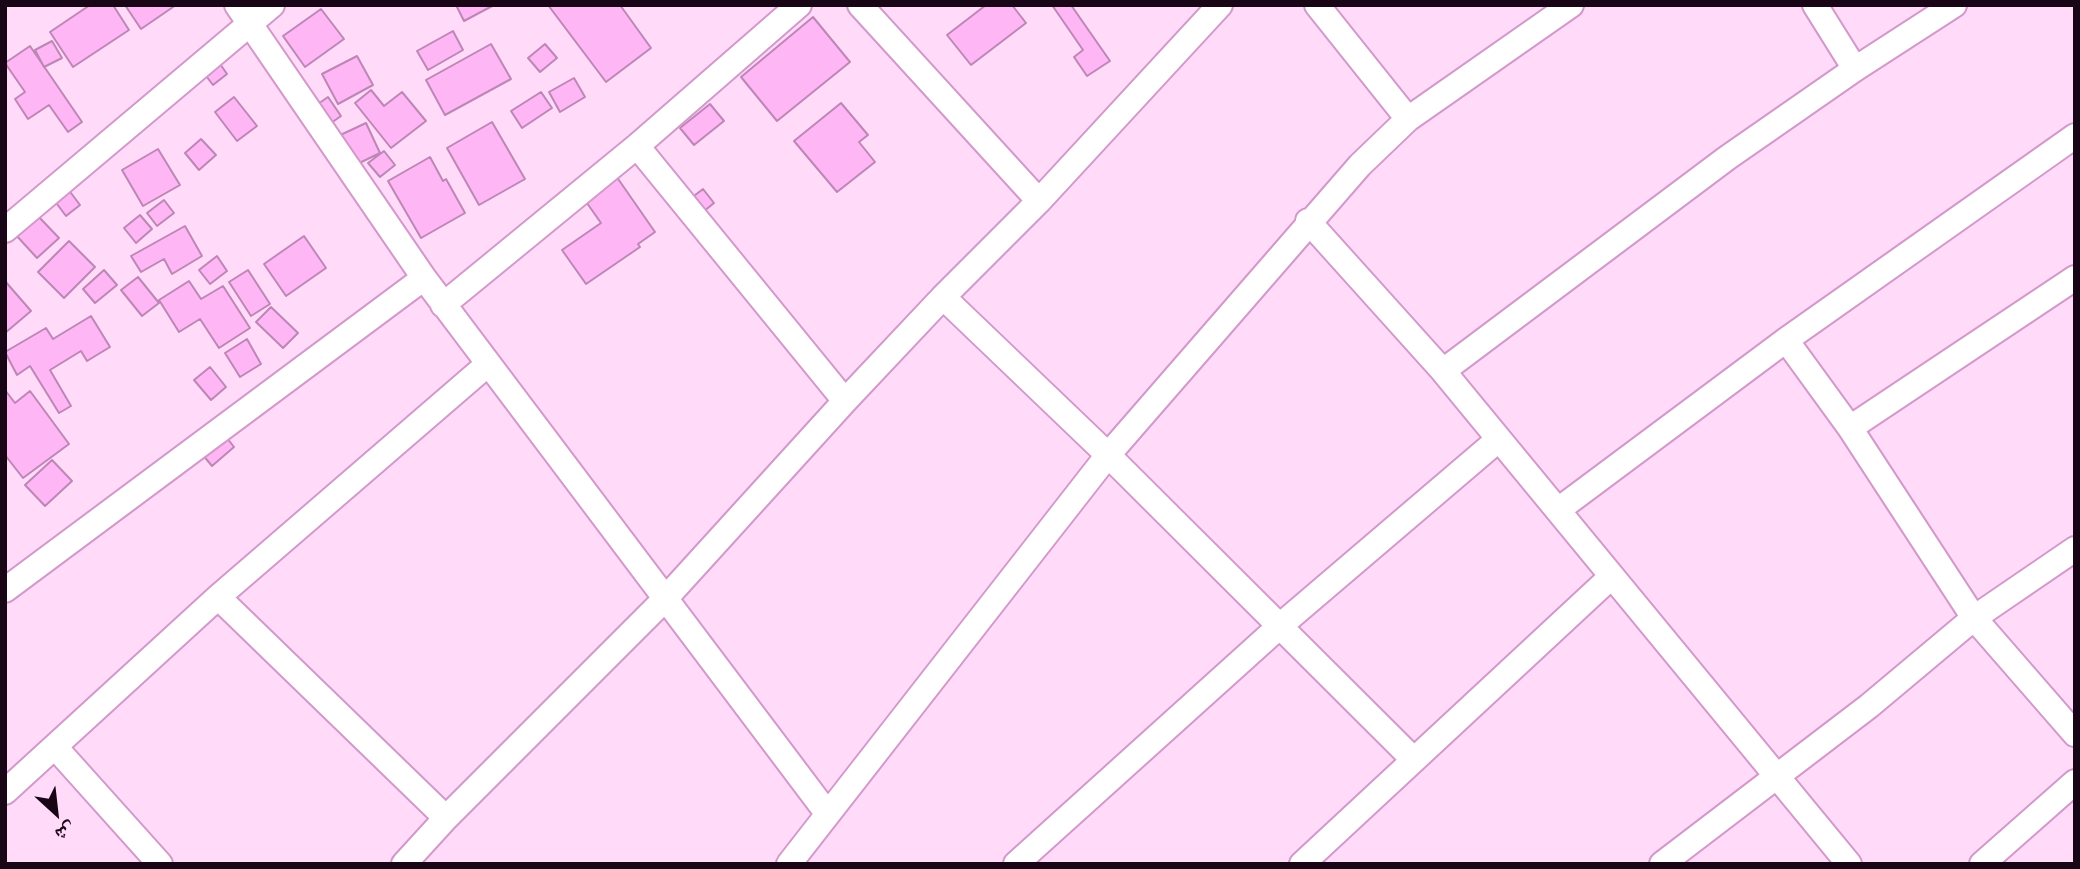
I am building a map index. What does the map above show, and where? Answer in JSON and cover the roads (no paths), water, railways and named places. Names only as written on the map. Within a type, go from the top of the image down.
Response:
[{"type":"street","points":[[5,230],[242,15],[272,5]]},
{"type":"street","points":[[443,304],[637,146],[799,5]]},
{"type":"street","points":[[860,5],[1039,201]]},
{"type":"street","points":[[404,864],[446,818],[665,599],[845,401],[1039,201],[1220,5]]},
{"type":"street","points":[[1317,5],[1408,119]]},
{"type":"street","points":[[789,864],[1108,455],[1360,164],[1408,119],[1571,5]]},
{"type":"street","points":[[1815,5],[1855,69]]},
{"type":"street","points":[[1443,371],[1727,159],[1855,69],[1954,5]]},
{"type":"street","points":[[242,15],[443,304],[827,813]]},
{"type":"street","points":[[1558,510],[1786,340],[2075,136]]},
{"type":"street","points":[[637,146],[845,401]]},
{"type":"street","points":[[1308,222],[1443,371],[1849,864]]},
{"type":"street","points":[[5,590],[424,278]]},
{"type":"street","points":[[1850,428],[2075,278]]},
{"type":"street","points":[[943,297],[1281,625],[1414,760]]},
{"type":"street","points":[[1786,340],[1850,428],[1974,618],[2075,734]]},
{"type":"street","points":[[5,792],[218,597],[488,364]]},
{"type":"street","points":[[1016,864],[1281,625],[1499,439]]},
{"type":"street","points":[[1662,864],[1869,706],[1974,618],[2075,549]]},
{"type":"street","points":[[1302,864],[1612,576]]},
{"type":"street","points":[[218,597],[446,818]]},
{"type":"street","points":[[55,747],[160,864]]},
{"type":"street","points":[[1982,864],[2075,782]]}]
